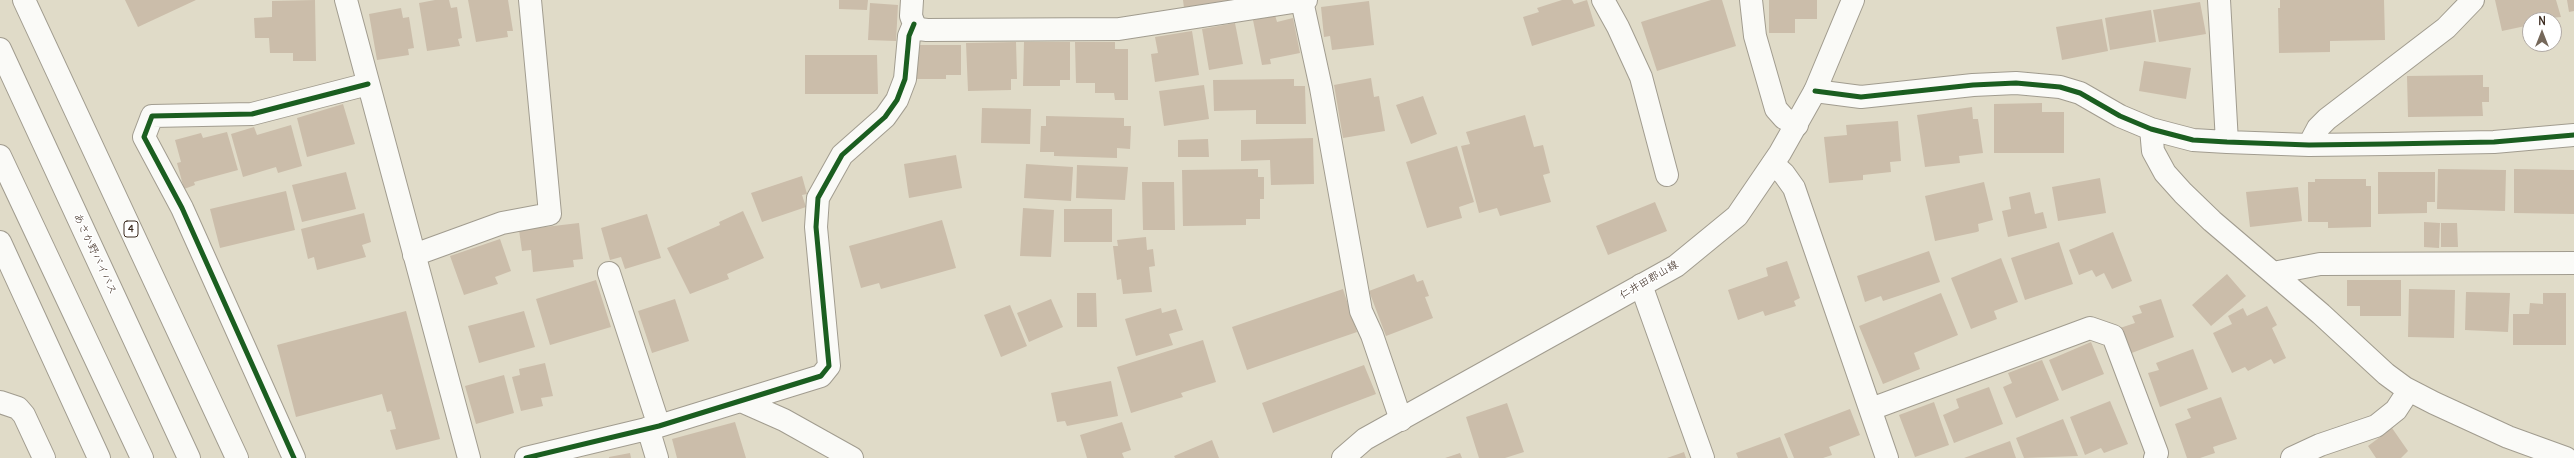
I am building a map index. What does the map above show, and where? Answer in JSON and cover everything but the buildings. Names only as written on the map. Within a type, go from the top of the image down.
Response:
[{"type":"main road","name":"4","points":[[24,0],[236,458]]},
{"type":"main road","points":[[346,0],[469,458]]},
{"type":"main road","points":[[414,255],[502,223],[550,214],[530,0]]},
{"type":"main road","points":[[912,0],[911,16],[914,24],[919,29],[927,30],[1119,29],[1304,1],[1321,88],[1360,310],[1372,335],[1401,420]]},
{"type":"main road","points":[[1603,0],[1618,27],[1641,77],[1667,175]]},
{"type":"main road","points":[[1751,0],[1755,36],[1776,109],[1784,118],[1797,125]]},
{"type":"main road","name":"仁井田郡山線","points":[[1343,458],[1365,439],[1676,266],[1737,216],[1773,164],[1815,92],[1853,0]]},
{"type":"main road","points":[[2219,0],[2227,142]]},
{"type":"main road","points":[[2309,145],[2318,128],[2327,120],[2446,28],[2474,0]]},
{"type":"main road","points":[[526,458],[653,427],[821,376],[829,366],[816,227],[818,198],[842,155],[885,117],[897,100],[905,79],[909,36],[914,24]]},
{"type":"main road","name":"あさか野バイパス","points":[[0,50],[189,458]]},
{"type":"main road","points":[[1815,92],[1861,97],[2016,82],[2060,87],[2080,92],[2120,116],[2151,130],[2193,140],[2227,142],[2309,145],[2494,142],[2574,135]]},
{"type":"main road","points":[[294,458],[182,208],[144,137],[152,116],[252,114],[368,84]]},
{"type":"main road","points":[[2151,130],[2153,151],[2165,173],[2212,221],[2273,273],[2386,374],[2409,390],[2508,437],[2566,458]]},
{"type":"main road","points":[[0,156],[142,458]]},
{"type":"main road","points":[[1773,164],[1784,174],[1794,188],[1887,458]]},
{"type":"main road","points":[[0,242],[99,458]]},
{"type":"main road","points":[[2273,273],[2320,264],[2574,263]]},
{"type":"main road","points":[[610,272],[653,427],[657,458]]},
{"type":"main road","points":[[1641,285],[1703,458]]},
{"type":"main road","points":[[1871,409],[2090,328],[2113,336],[2158,453],[2155,458]]},
{"type":"main road","points":[[2292,458],[2320,445],[2376,426],[2396,410],[2409,390]]},
{"type":"main road","points":[[741,401],[784,420],[852,458]]},
{"type":"main road","points":[[0,402],[18,408],[24,415],[44,458]]},
{"type":"cycle path","points":[[526,458],[659,426],[821,376],[829,366],[816,227],[818,198],[842,155],[885,117],[897,100],[905,79],[909,36],[914,24]]},
{"type":"cycle path","points":[[1815,91],[1861,97],[1973,85],[2016,83],[2060,87],[2080,93],[2120,116],[2151,129],[2193,140],[2227,142],[2309,145],[2494,142],[2574,135]]},
{"type":"cycle path","points":[[294,458],[182,208],[144,137],[152,116],[252,114],[368,84]]}]
